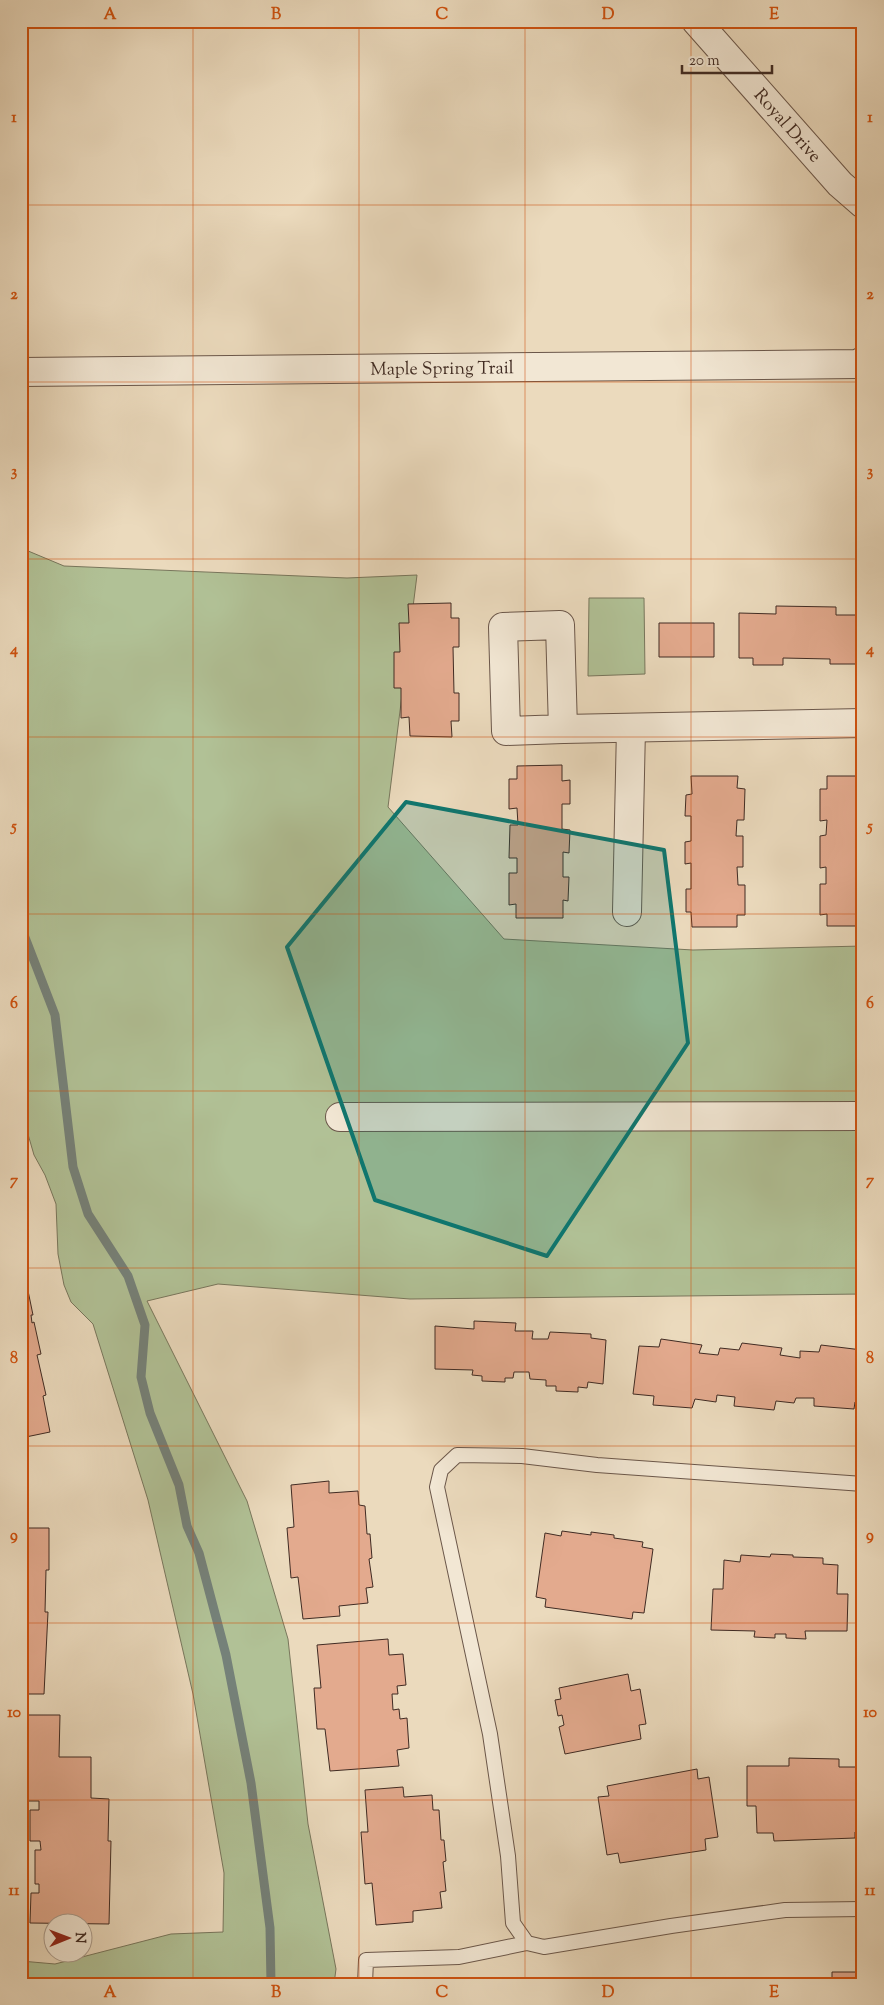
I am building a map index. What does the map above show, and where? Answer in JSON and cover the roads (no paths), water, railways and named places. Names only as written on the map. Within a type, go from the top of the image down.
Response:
[{"type":"street","name":"Royal Drive","points":[[696,21],[840,184],[863,204]]},
{"type":"street","name":"Maple Spring Trail","points":[[21,372],[856,364],[863,361]]},
{"type":"street","points":[[563,729],[863,723]]},
{"type":"street","points":[[627,912],[631,728]]},
{"type":"street","points":[[340,1117],[863,1116]]},
{"type":"lane","points":[[527,1943],[513,1923],[508,1856],[490,1734],[437,1487],[441,1470],[457,1455],[522,1456],[597,1465],[863,1484]]},
{"type":"lane","points":[[365,1984],[366,1960],[459,1957],[527,1943],[544,1947],[785,1910],[863,1909]]},
{"type":"waterway","points":[[21,927],[55,1015],[73,1167],[88,1214],[128,1276],[145,1325],[141,1377],[150,1413],[179,1485],[187,1526],[199,1553],[226,1655],[251,1783],[270,1928],[271,1984]]}]
